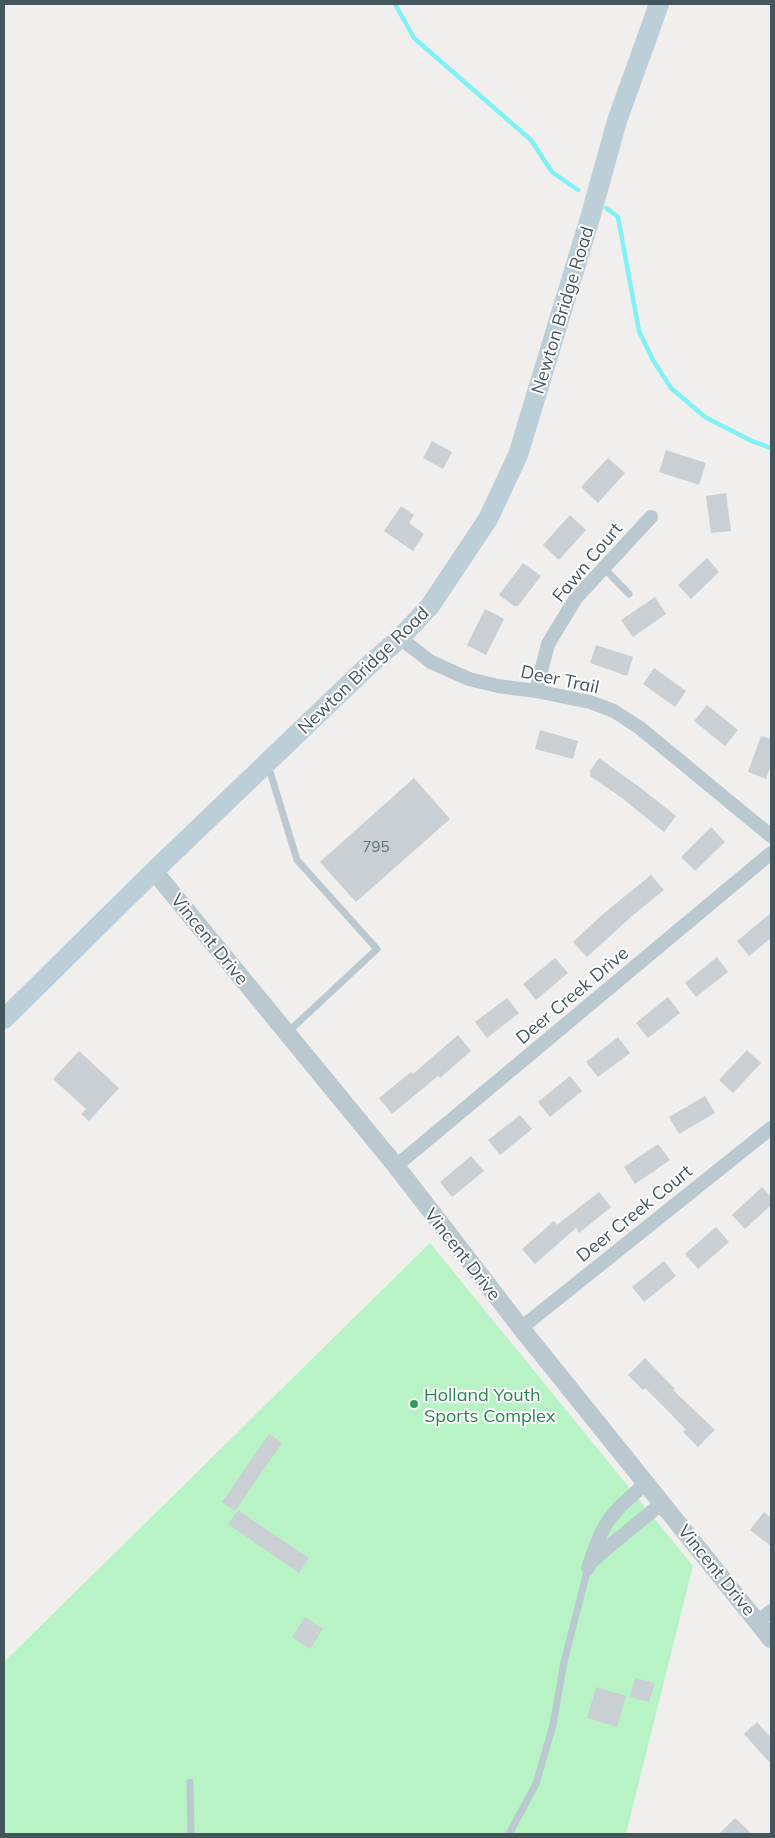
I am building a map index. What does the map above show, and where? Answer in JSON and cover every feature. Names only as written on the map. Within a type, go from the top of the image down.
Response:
[{"type":"main road","name":"Newton Bridge Road","points":[[4,1019],[154,871],[400,638],[430,606],[456,569],[488,519],[518,455],[590,218],[617,121],[659,4]]},
{"type":"street","name":"Fawn Court","points":[[536,691],[548,644],[576,598],[651,517]]},
{"type":"street","name":"Deer Trail","points":[[400,638],[431,662],[469,679],[590,702],[614,711],[640,728],[771,836]]},
{"type":"street","name":"Deer Creek Drive","points":[[396,1166],[771,853]]},
{"type":"street","name":"Vincent Drive","points":[[154,871],[396,1166],[521,1328],[662,1503],[765,1616],[771,1639]]},
{"type":"street","name":"Deer Creek Court","points":[[521,1328],[771,1128]]},
{"type":"street","points":[[588,1568],[603,1529],[609,1520],[646,1482]]},
{"type":"street","points":[[588,1568],[600,1554],[662,1503]]},
{"type":"lane","points":[[604,568],[629,594]]},
{"type":"lane","points":[[267,763],[297,860],[377,949],[287,1033]]},
{"type":"lane","points":[[509,1834],[536,1784],[553,1725],[564,1662],[588,1568]]},
{"type":"lane","points":[[190,1782],[191,1834]]},
{"type":"green space","name":"Holland Youth Sports Complex","points":[[430,1243],[693,1566],[626,1834],[4,1834],[4,1662]]},
{"type":"building","points":[[432,441],[452,452],[443,469],[423,458]]},
{"type":"building","points":[[666,450],[706,463],[699,485],[659,472]]},
{"type":"building","points":[[608,458],[625,473],[598,503],[581,487]]},
{"type":"building","points":[[726,493],[731,531],[711,533],[706,496]]},
{"type":"building","points":[[401,506],[414,515],[409,523],[424,534],[413,551],[384,531]]},
{"type":"building","points":[[570,515],[586,530],[559,560],[543,545]]},
{"type":"building","points":[[707,558],[719,572],[691,599],[678,585]]},
{"type":"building","points":[[523,563],[541,576],[518,606],[514,606],[499,595]]},
{"type":"building","points":[[655,597],[666,614],[633,637],[621,620]]},
{"type":"building","points":[[485,609],[504,619],[486,655],[467,645]]},
{"type":"building","points":[[596,645],[633,657],[627,676],[590,663]]},
{"type":"building","points":[[654,668],[686,691],[675,707],[643,684]]},
{"type":"building","points":[[707,705],[738,730],[725,746],[694,721]]},
{"type":"building","points":[[540,730],[578,741],[573,759],[535,749]]},
{"type":"building","points":[[761,736],[771,739],[771,765],[766,779],[748,772]]},
{"type":"building","points":[[599,758],[676,816],[664,832],[622,798],[590,776],[590,771]]},
{"type":"building","points":[[414,778],[450,819],[356,902],[320,862]]},
{"type":"building","points":[[711,827],[725,842],[695,871],[681,857]]},
{"type":"building","points":[[651,875],[664,890],[587,957],[573,942],[603,914]]},
{"type":"building","points":[[771,913],[771,938],[749,956],[737,941]]},
{"type":"building","points":[[717,957],[728,972],[696,997],[685,983]]},
{"type":"building","points":[[555,958],[568,973],[536,1000],[523,984]]},
{"type":"building","points":[[668,997],[680,1013],[648,1038],[636,1023]]},
{"type":"building","points":[[507,998],[519,1013],[487,1038],[475,1022]]},
{"type":"building","points":[[458,1035],[471,1051],[440,1078],[438,1076],[392,1114],[379,1098],[411,1072],[413,1074]]},
{"type":"building","points":[[618,1037],[630,1053],[598,1077],[586,1062]]},
{"type":"building","points":[[747,1050],[761,1063],[733,1093],[719,1080]]},
{"type":"building","points":[[79,1051],[119,1088],[89,1121],[81,1114],[86,1109],[53,1079]]},
{"type":"building","points":[[570,1076],[582,1091],[550,1117],[538,1102]]},
{"type":"building","points":[[705,1096],[715,1113],[679,1134],[669,1117]]},
{"type":"building","points":[[520,1115],[532,1129],[500,1155],[488,1140]]},
{"type":"building","points":[[658,1144],[670,1160],[635,1184],[624,1167]]},
{"type":"building","points":[[471,1156],[484,1171],[452,1197],[440,1182]]},
{"type":"building","points":[[762,1187],[771,1197],[771,1205],[745,1229],[732,1215]]},
{"type":"building","points":[[599,1192],[611,1207],[579,1233],[576,1228],[535,1264],[522,1249],[554,1221],[557,1225]]},
{"type":"building","points":[[716,1227],[729,1242],[698,1269],[685,1254]]},
{"type":"building","points":[[664,1261],[676,1276],[644,1302],[632,1287]]},
{"type":"building","points":[[645,1358],[675,1389],[673,1390],[715,1430],[698,1447],[683,1432],[686,1430],[672,1415],[645,1388],[643,1390],[628,1375]]},
{"type":"building","points":[[269,1434],[282,1443],[235,1511],[222,1502]]},
{"type":"building","points":[[238,1510],[309,1558],[299,1573],[228,1524]]},
{"type":"building","points":[[764,1512],[771,1518],[771,1546],[750,1530]]},
{"type":"building","points":[[305,1617],[323,1629],[310,1649],[292,1637]]},
{"type":"building","points":[[635,1678],[655,1683],[649,1702],[630,1697]]},
{"type":"building","points":[[596,1687],[626,1696],[617,1727],[587,1718]]},
{"type":"building","points":[[757,1722],[771,1738],[771,1764],[744,1734]]},
{"type":"building","points":[[735,1818],[752,1834],[719,1834]]},
{"type":"waterway","points":[[395,4],[414,38],[531,140],[552,172],[578,190]]},
{"type":"waterway","points":[[606,208],[618,217],[639,331],[653,360],[671,388],[705,417],[752,441],[771,448]]},
{"type":"place","name":"Holland Youth Sports Complex","points":[[414,1404]]}]
